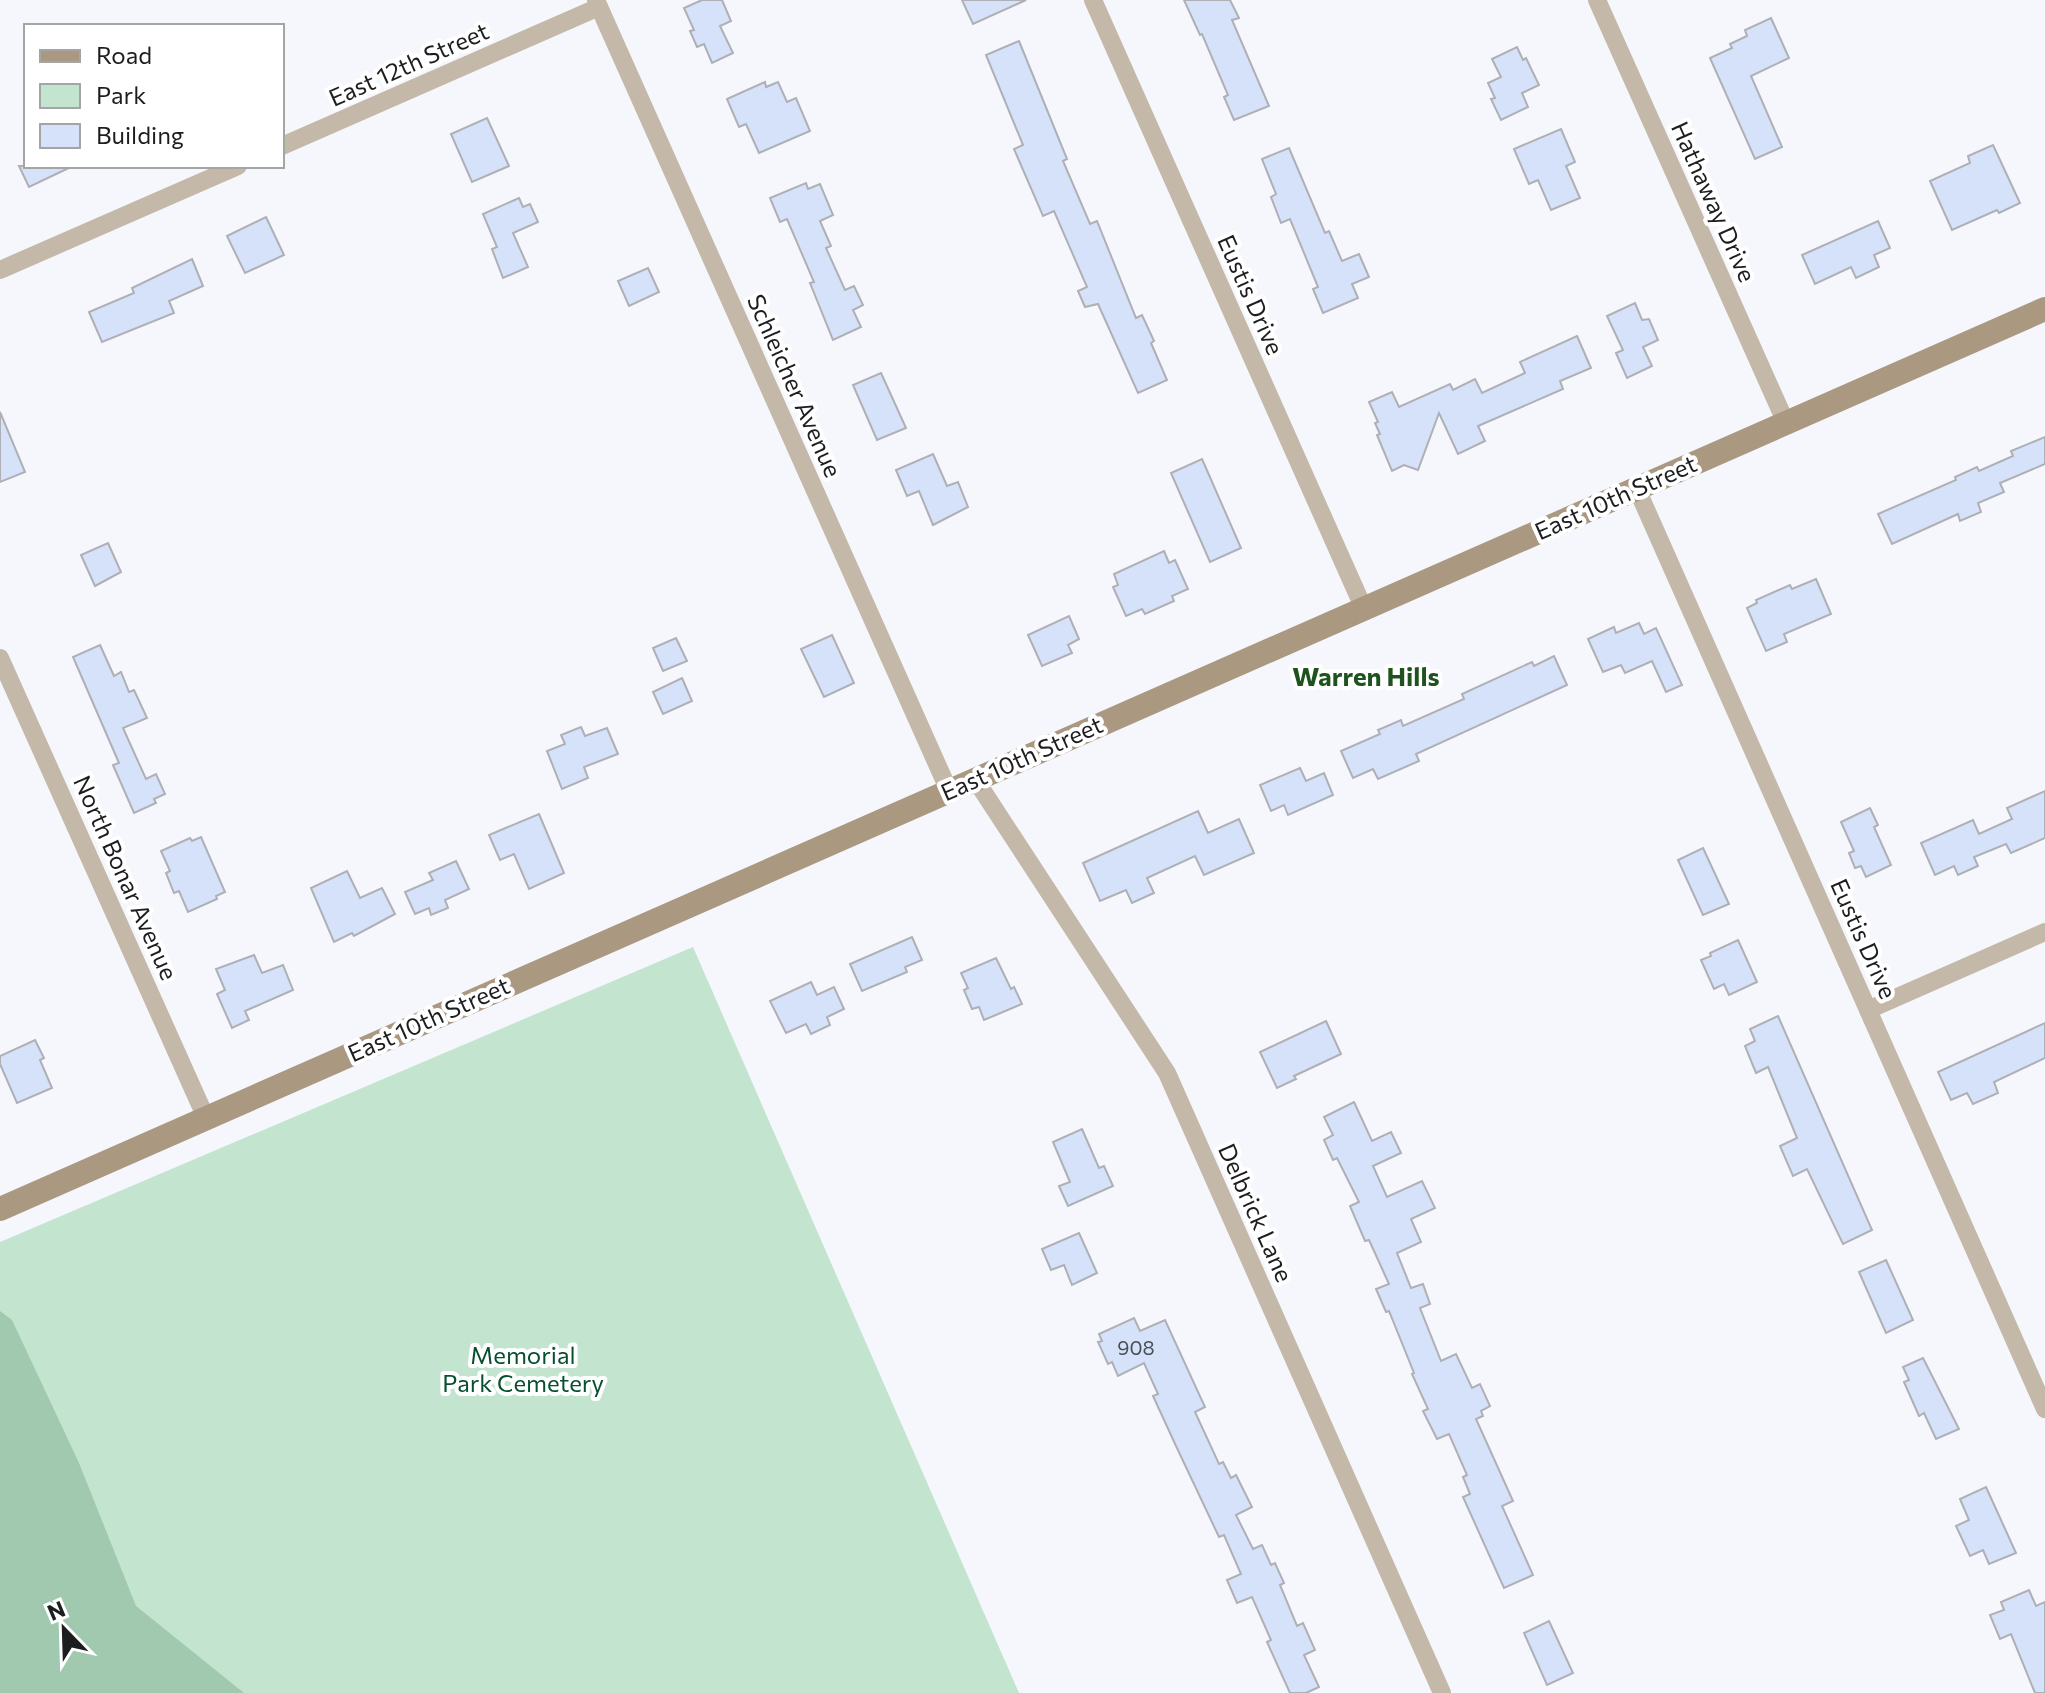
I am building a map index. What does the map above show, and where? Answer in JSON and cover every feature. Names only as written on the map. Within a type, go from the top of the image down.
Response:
[{"type":"main road","name":"East 10th Street","points":[[0,1209],[2045,309]]},
{"type":"street","name":"Eustis Drive","points":[[1093,0],[1364,609]]},
{"type":"street","name":"Hathaway Drive","points":[[1601,1],[1786,423]]},
{"type":"street","name":"East 12th Street","points":[[284,145],[597,4]]},
{"type":"street","name":"Schleicher Avenue","points":[[597,4],[949,791]]},
{"type":"street","points":[[0,270],[233,168]]},
{"type":"street","name":"Eustis Drive","points":[[1637,489],[2045,1409]]},
{"type":"street","name":"North Bonar Avenue","points":[[0,658],[206,1118]]},
{"type":"street","name":"Delbrick Lane","points":[[975,779],[1167,1073],[1442,1693]]},
{"type":"street","points":[[1868,1010],[2045,932]]},
{"type":"green space","name":"Memorial Park Cemetery","points":[[693,947],[1019,1693],[0,1693],[0,1242]]},
{"type":"green space","points":[[0,1311],[12,1320],[79,1463],[136,1606],[244,1693],[0,1693]]},
{"type":"building","points":[[702,0],[722,0],[731,21],[720,26],[733,53],[712,63],[704,44],[697,47],[690,31],[694,30],[684,8]]},
{"type":"building","points":[[962,0],[1026,0],[973,24]]},
{"type":"building","points":[[1184,0],[1230,0],[1239,18],[1232,20],[1269,106],[1234,120],[1224,97],[1228,95]]},
{"type":"building","points":[[1771,18],[1789,58],[1751,76],[1782,147],[1755,159],[1710,58],[1732,48],[1730,44],[1747,36],[1745,30]]},
{"type":"building","points":[[1019,41],[1090,224],[1097,221],[1136,318],[1142,315],[1154,341],[1151,343],[1167,380],[1138,393],[1098,304],[1085,307],[1078,291],[1087,287],[1054,211],[1043,216],[1014,149],[1023,145],[986,55]]},
{"type":"building","points":[[1517,47],[1539,85],[1522,93],[1528,107],[1501,120],[1491,99],[1495,98],[1488,83],[1501,77],[1492,59]]},
{"type":"building","points":[[765,82],[766,87],[778,82],[787,102],[796,98],[810,131],[759,153],[746,124],[739,127],[727,99]]},
{"type":"building","points":[[487,118],[509,166],[472,182],[451,134]]},
{"type":"building","points":[[1561,129],[1575,162],[1566,166],[1580,198],[1551,210],[1538,180],[1529,184],[1514,149]]},
{"type":"building","points":[[1993,145],[2020,203],[1952,230],[1930,181],[1970,163],[1968,156]]},
{"type":"building","points":[[1289,148],[1325,233],[1329,231],[1342,261],[1359,254],[1369,277],[1352,284],[1358,298],[1323,313],[1313,289],[1318,287],[1290,219],[1281,223],[1271,197],[1276,194],[1262,159]]},
{"type":"building","points":[[19,166],[69,168],[29,187]]},
{"type":"building","points":[[806,183],[808,189],[820,184],[833,215],[820,221],[831,246],[826,248],[845,290],[854,286],[863,305],[853,310],[861,327],[833,340],[810,283],[814,282],[787,219],[780,222],[770,198]]},
{"type":"building","points":[[519,198],[523,207],[530,204],[538,222],[513,233],[528,267],[503,278],[492,249],[497,247],[483,214]]},
{"type":"building","points":[[266,217],[284,255],[245,273],[227,236]]},
{"type":"building","points":[[1878,221],[1890,248],[1874,255],[1879,267],[1856,278],[1851,267],[1815,284],[1802,255]]},
{"type":"building","points":[[192,259],[203,286],[169,301],[174,313],[102,342],[89,312],[134,293],[132,288]]},
{"type":"building","points":[[648,268],[659,292],[629,306],[618,281]]},
{"type":"building","points":[[1635,303],[1642,320],[1649,319],[1658,340],[1643,347],[1652,366],[1627,378],[1616,353],[1623,350],[1607,316]]},
{"type":"building","points":[[1577,336],[1591,368],[1560,381],[1563,389],[1478,426],[1485,441],[1458,454],[1439,413],[1418,470],[1404,465],[1392,471],[1377,435],[1380,434],[1375,423],[1378,422],[1369,402],[1392,392],[1399,407],[1450,384],[1453,390],[1475,379],[1482,393],[1525,373],[1520,362]]},
{"type":"building","points":[[881,373],[906,428],[877,440],[853,385]]},
{"type":"building","points":[[0,412],[25,472],[0,482]]},
{"type":"building","points":[[2045,437],[2045,464],[2000,483],[2004,492],[1978,503],[1981,512],[1960,521],[1958,514],[1892,544],[1878,514],[1956,480],[1955,477],[1977,467],[1979,471],[2013,456],[2011,451]]},
{"type":"building","points":[[933,454],[947,486],[958,482],[968,507],[933,525],[919,491],[907,496],[896,470]]},
{"type":"building","points":[[1202,459],[1241,548],[1210,562],[1171,473]]},
{"type":"building","points":[[108,543],[121,572],[95,586],[81,555]]},
{"type":"building","points":[[1164,551],[1169,563],[1175,560],[1188,589],[1172,596],[1174,601],[1145,614],[1142,609],[1126,616],[1113,587],[1118,585],[1114,574]]},
{"type":"building","points":[[1816,579],[1831,614],[1784,634],[1787,642],[1766,651],[1747,608],[1757,603],[1756,600],[1790,585],[1792,589]]},
{"type":"building","points":[[1069,616],[1079,639],[1068,645],[1072,653],[1042,666],[1028,635]]},
{"type":"building","points":[[1639,623],[1644,634],[1656,628],[1682,685],[1666,692],[1652,661],[1625,673],[1621,665],[1603,672],[1588,639],[1614,627],[1616,633]]},
{"type":"building","points":[[832,635],[854,683],[824,697],[801,649]]},
{"type":"building","points":[[676,638],[687,661],[663,671],[653,648]]},
{"type":"building","points":[[100,645],[114,676],[121,672],[129,692],[134,690],[147,718],[123,728],[146,779],[156,774],[165,794],[154,799],[156,803],[134,813],[113,765],[119,763],[73,657]]},
{"type":"building","points":[[1554,656],[1567,685],[1416,754],[1419,761],[1378,779],[1373,769],[1353,778],[1341,751],[1380,734],[1378,730],[1401,720],[1403,726],[1464,699],[1462,694],[1532,662],[1534,666]]},
{"type":"building","points":[[682,678],[692,701],[663,714],[653,692]]},
{"type":"building","points":[[581,727],[585,736],[607,728],[618,754],[584,767],[588,778],[562,789],[547,751],[565,744],[561,735]]},
{"type":"building","points":[[1300,768],[1306,781],[1324,773],[1333,795],[1288,815],[1284,805],[1271,811],[1260,785]]},
{"type":"building","points":[[2045,791],[2045,838],[2011,853],[2006,844],[1974,857],[1978,866],[1958,875],[1954,866],[1935,875],[1921,843],[1973,820],[1979,834],[2012,819],[2007,808]]},
{"type":"building","points":[[1870,808],[1878,825],[1874,827],[1891,865],[1866,877],[1861,866],[1855,868],[1849,853],[1854,851],[1841,822]]},
{"type":"building","points":[[1198,811],[1208,833],[1239,819],[1254,853],[1204,875],[1195,856],[1147,878],[1154,893],[1132,903],[1126,890],[1100,901],[1083,863]]},
{"type":"building","points":[[539,814],[564,873],[529,889],[514,854],[500,860],[489,835]]},
{"type":"building","points":[[201,837],[225,892],[188,912],[179,891],[174,893],[166,873],[170,871],[161,851],[190,838],[192,841]]},
{"type":"building","points":[[1703,848],[1729,904],[1703,915],[1678,860]]},
{"type":"building","points":[[456,861],[469,889],[445,900],[448,908],[431,915],[429,908],[415,914],[405,892],[433,880],[429,873]]},
{"type":"building","points":[[347,871],[360,898],[382,888],[395,914],[354,936],[352,933],[334,942],[311,888]]},
{"type":"building","points":[[912,937],[922,960],[905,967],[907,972],[862,991],[850,964]]},
{"type":"building","points":[[1738,940],[1757,982],[1729,995],[1724,984],[1714,989],[1701,960]]},
{"type":"building","points":[[254,955],[262,973],[283,965],[293,990],[245,1011],[249,1020],[232,1028],[217,994],[225,990],[216,969]]},
{"type":"building","points":[[996,958],[1022,1004],[984,1020],[979,1007],[972,1009],[961,973]]},
{"type":"building","points":[[811,982],[817,995],[834,987],[844,1009],[827,1017],[830,1025],[811,1034],[806,1024],[786,1033],[770,1001]]},
{"type":"building","points":[[1778,1016],[1872,1230],[1843,1244],[1807,1169],[1793,1176],[1780,1146],[1797,1138],[1768,1067],[1756,1073],[1745,1046],[1755,1041],[1750,1029]]},
{"type":"building","points":[[1326,1021],[1341,1054],[1294,1076],[1296,1079],[1277,1088],[1260,1052]]},
{"type":"building","points":[[2045,1023],[2045,1058],[1994,1082],[1998,1093],[1973,1104],[1967,1093],[1951,1100],[1938,1072]]},
{"type":"building","points":[[35,1040],[44,1058],[40,1060],[52,1088],[17,1103],[0,1064],[0,1056]]},
{"type":"building","points":[[1354,1102],[1372,1141],[1391,1132],[1401,1153],[1373,1166],[1387,1197],[1422,1181],[1435,1208],[1411,1219],[1421,1242],[1397,1253],[1411,1288],[1423,1284],[1430,1304],[1420,1308],[1441,1361],[1456,1354],[1472,1388],[1480,1384],[1490,1406],[1481,1411],[1483,1416],[1476,1419],[1513,1501],[1502,1506],[1533,1575],[1504,1588],[1463,1497],[1470,1494],[1463,1477],[1467,1475],[1449,1434],[1437,1439],[1423,1411],[1428,1409],[1389,1311],[1386,1312],[1376,1289],[1389,1284],[1350,1206],[1359,1202],[1337,1158],[1333,1160],[1324,1140],[1333,1135],[1324,1117]]},
{"type":"building","points":[[1082,1129],[1099,1168],[1104,1166],[1113,1186],[1068,1206],[1059,1186],[1070,1182],[1053,1142]]},
{"type":"building","points":[[1079,1233],[1097,1273],[1072,1285],[1064,1265],[1051,1270],[1042,1249]]},
{"type":"building","points":[[1886,1260],[1913,1320],[1886,1333],[1859,1272]]},
{"type":"building","points":[[1134,1318],[1140,1331],[1165,1320],[1205,1407],[1195,1412],[1219,1464],[1223,1462],[1231,1478],[1236,1475],[1252,1507],[1236,1515],[1253,1549],[1262,1545],[1271,1565],[1275,1563],[1284,1583],[1280,1585],[1297,1626],[1303,1623],[1315,1650],[1304,1655],[1319,1687],[1306,1693],[1290,1693],[1267,1642],[1271,1640],[1252,1597],[1237,1603],[1227,1580],[1241,1574],[1224,1535],[1219,1537],[1153,1396],[1158,1394],[1144,1363],[1118,1376],[1112,1362],[1108,1364],[1098,1342],[1102,1341],[1099,1334]]},
{"type":"building","points":[[1923,1358],[1959,1429],[1936,1439],[1924,1413],[1919,1416],[1904,1382],[1909,1380],[1903,1367]]},
{"type":"building","points":[[1986,1487],[2016,1553],[1989,1564],[1983,1550],[1970,1556],[1956,1526],[1969,1520],[1960,1499]]},
{"type":"building","points":[[2029,1590],[2036,1606],[2045,1602],[2045,1693],[2035,1693],[2011,1634],[2000,1639],[1990,1615],[2004,1610],[2001,1602]]},
{"type":"building","points":[[1549,1621],[1573,1673],[1547,1685],[1524,1633]]},
{"type":"district","name":"Warren Hills","points":[[1366,677]]}]
